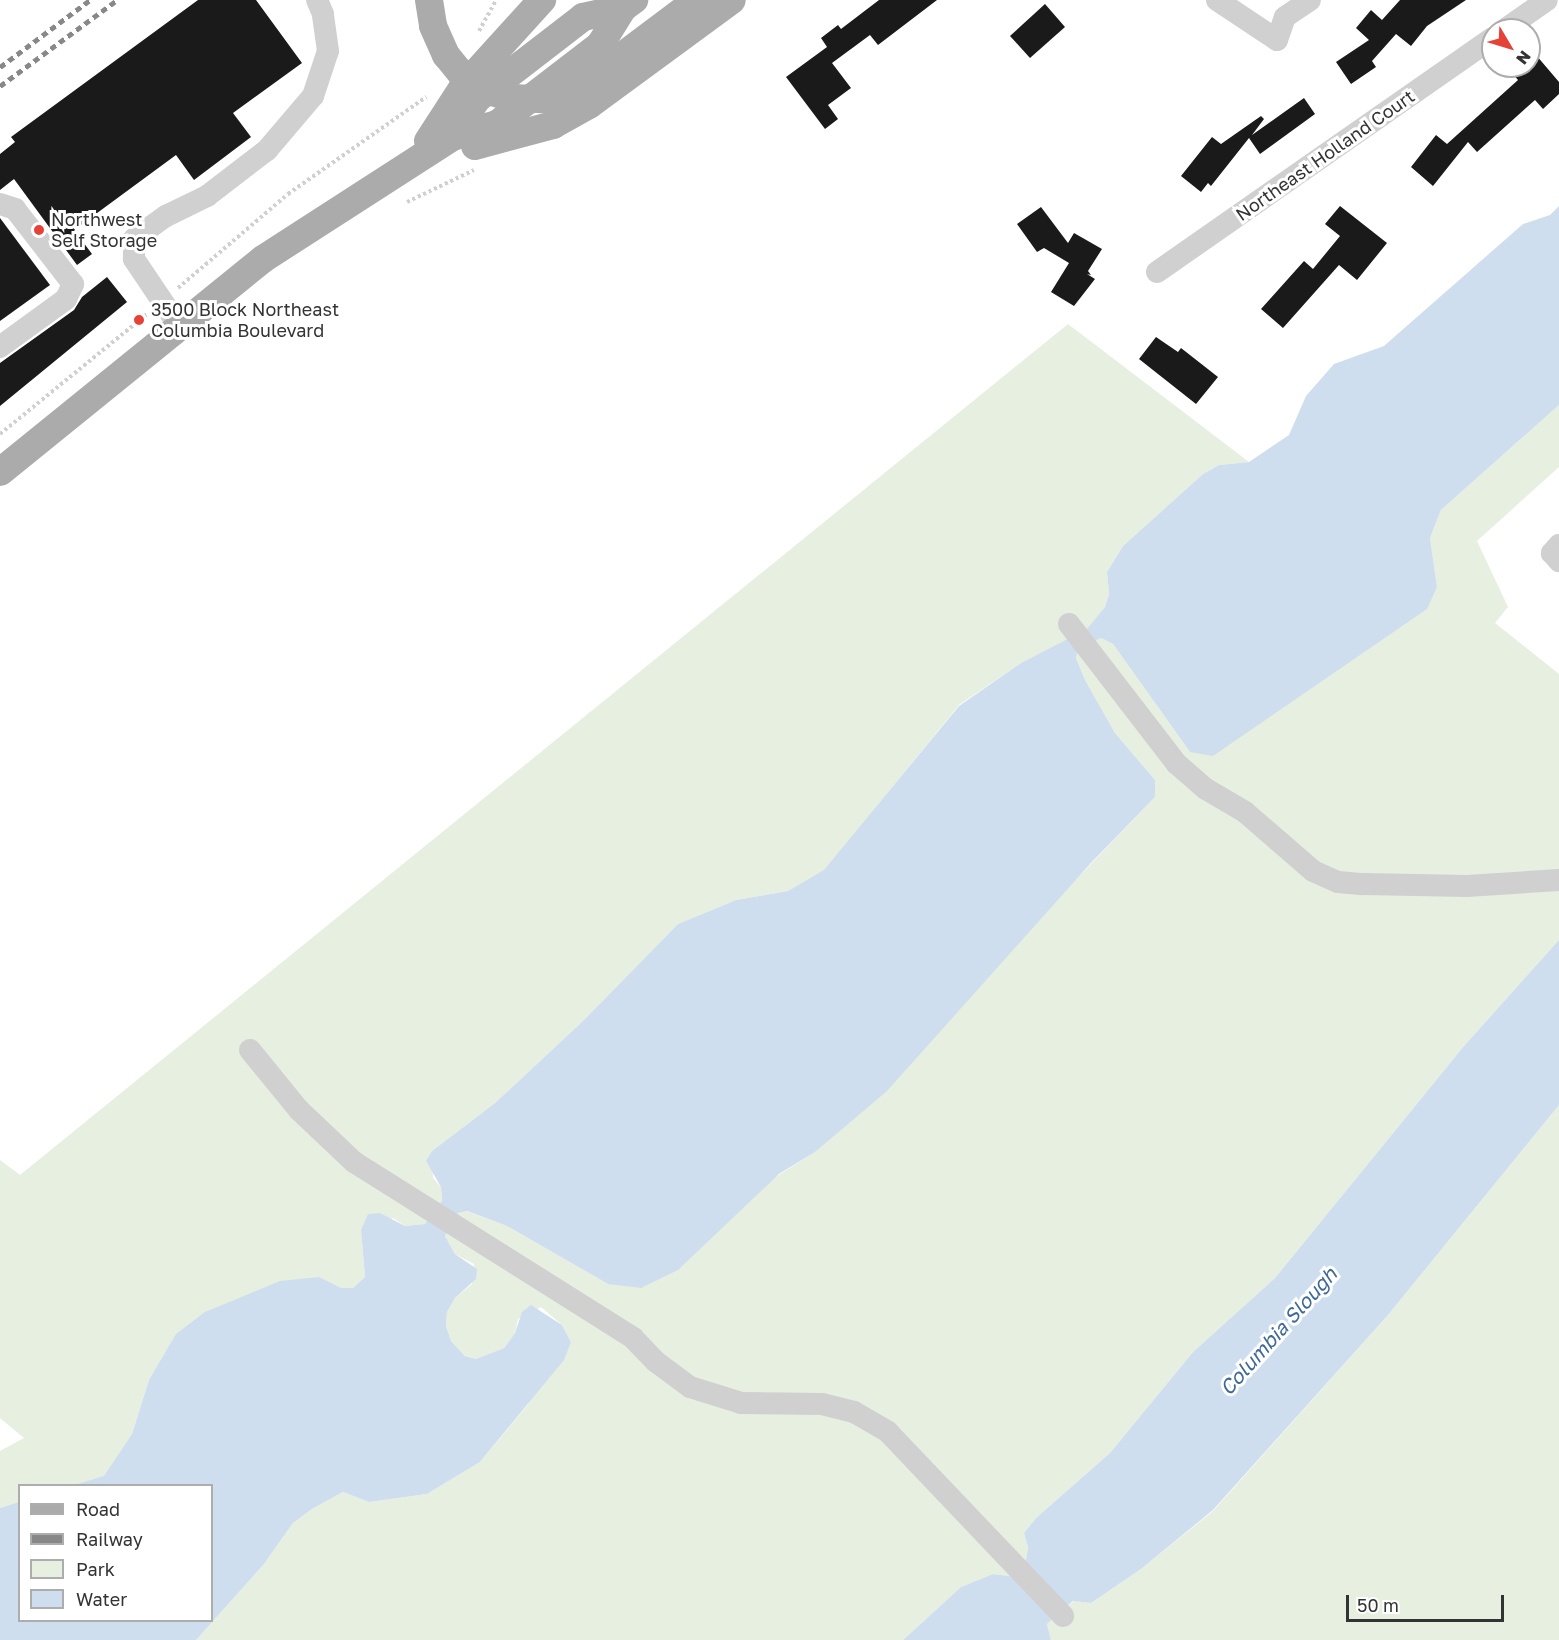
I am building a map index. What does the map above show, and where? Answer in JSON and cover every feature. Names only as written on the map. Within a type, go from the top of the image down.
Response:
[{"type":"main road","points":[[429,0],[438,42],[453,66],[483,89],[529,101],[580,86],[697,0]]},
{"type":"main road","points":[[419,156],[463,87],[542,0]]},
{"type":"main road","points":[[419,156],[502,141],[553,125],[615,89],[732,0]]},
{"type":"main road","points":[[0,472],[263,259],[419,156],[452,137],[477,99],[583,17],[629,4]]},
{"type":"street","points":[[179,326],[134,259],[134,239],[166,216],[207,196],[267,150],[313,96],[328,51],[323,14],[317,0]]},
{"type":"street","points":[[1216,0],[1277,40],[1286,17],[1310,0]]},
{"type":"street","points":[[1521,18],[1547,0]]},
{"type":"street","name":"Northeast Holland Court","points":[[1156,272],[1481,46]]},
{"type":"street","points":[[0,204],[15,209],[73,284],[66,300],[0,347]]},
{"type":"street","points":[[1559,545],[1552,553],[1559,561]]},
{"type":"street","points":[[1069,624],[1181,769],[1245,812],[1313,871],[1338,882],[1363,884],[1467,886],[1559,880]]},
{"type":"street","points":[[250,1050],[299,1110],[354,1162],[633,1338],[655,1361],[690,1387],[741,1403],[822,1404],[868,1419],[898,1441],[1063,1616]]},
{"type":"path","points":[[0,434],[162,302],[288,194],[431,93]]},
{"type":"green space","points":[[1068,324],[1249,462],[1219,465],[1203,474],[1123,546],[1107,572],[1109,594],[1105,607],[1087,630],[1021,663],[959,705],[825,870],[788,891],[736,900],[678,924],[583,1021],[495,1103],[432,1151],[433,1178],[441,1187],[442,1202],[425,1224],[405,1226],[393,1218],[361,1230],[365,1277],[353,1288],[341,1288],[149,1380],[132,1434],[104,1477],[78,1484],[18,1484],[18,1502],[0,1508],[0,1451],[24,1438],[0,1418],[0,1160],[20,1175]]},
{"type":"green space","points":[[1559,405],[1559,467],[1477,541],[1508,607],[1495,623],[1559,674],[1559,940],[1464,1046],[1275,1278],[1193,1352],[1110,1453],[1036,1518],[1024,1533],[1028,1547],[1026,1560],[1009,1576],[993,1574],[961,1587],[903,1640],[196,1640],[264,1564],[293,1523],[312,1509],[343,1492],[369,1502],[427,1494],[480,1462],[526,1407],[571,1342],[562,1325],[541,1307],[518,1319],[515,1333],[504,1348],[476,1359],[465,1356],[451,1341],[446,1326],[447,1312],[455,1298],[472,1284],[474,1264],[455,1254],[445,1236],[458,1213],[466,1211],[507,1226],[608,1284],[815,1152],[1155,797],[1155,780],[1115,733],[1085,680],[1076,658],[1078,650],[1101,638],[1113,644],[1190,752],[1437,587],[1430,538],[1441,510]]},
{"type":"green space","points":[[1559,1105],[1559,1640],[1051,1640],[1047,1624],[1074,1601],[1091,1603],[1141,1569],[1213,1511],[1388,1315]]},
{"type":"water","points":[[1559,206],[1559,405],[1441,510],[1430,538],[1437,587],[1427,609],[1213,756],[1190,752],[1113,644],[1101,638],[1078,650],[1076,658],[1085,680],[1115,733],[1155,780],[1155,797],[1090,864],[887,1091],[815,1152],[779,1174],[678,1270],[641,1288],[608,1284],[507,1226],[467,1211],[458,1213],[445,1236],[455,1254],[477,1269],[476,1279],[455,1298],[447,1312],[446,1326],[451,1341],[465,1356],[476,1359],[504,1348],[515,1333],[522,1312],[531,1305],[562,1325],[571,1342],[564,1360],[480,1462],[427,1494],[369,1502],[343,1492],[312,1509],[293,1523],[264,1564],[213,1621],[213,1484],[77,1484],[104,1476],[132,1434],[149,1380],[176,1334],[205,1312],[280,1281],[319,1277],[341,1288],[353,1288],[365,1277],[361,1230],[368,1214],[380,1213],[405,1226],[425,1224],[442,1201],[441,1187],[426,1161],[432,1151],[495,1103],[583,1021],[678,924],[736,900],[788,891],[824,870],[959,706],[1021,663],[1087,629],[1105,607],[1109,594],[1107,572],[1123,546],[1203,474],[1219,465],[1249,462],[1289,435],[1306,396],[1334,364],[1384,346],[1523,224],[1550,215]]},
{"type":"water","name":"Columbia Slough","points":[[1559,940],[1559,1105],[1388,1315],[1213,1510],[1141,1569],[1091,1603],[1073,1601],[1047,1624],[1051,1640],[903,1640],[961,1587],[993,1574],[1009,1576],[1026,1560],[1028,1547],[1024,1533],[1036,1518],[1110,1453],[1193,1352],[1275,1278],[1464,1046]]},
{"type":"water","points":[[18,1502],[18,1622],[212,1622],[196,1640],[0,1640],[0,1508]]},
{"type":"building","points":[[198,0],[256,0],[302,63],[233,113],[251,137],[194,180],[176,155],[74,230],[92,254],[77,265],[14,179],[0,190],[0,154],[15,142],[11,137]]},
{"type":"building","points":[[879,0],[937,0],[878,45],[870,35],[832,63],[851,88],[828,105],[838,119],[825,129],[786,77],[827,47],[821,38],[838,25],[841,29]]},
{"type":"building","points":[[1400,0],[1466,0],[1427,26],[1411,46],[1396,34],[1372,61],[1376,67],[1351,84],[1336,62],[1369,40],[1356,28],[1371,10],[1382,20]]},
{"type":"building","points":[[1045,4],[1065,27],[1030,58],[1010,36]]},
{"type":"building","points":[[1541,61],[1559,82],[1559,94],[1543,109],[1535,100],[1477,152],[1468,142],[1433,186],[1411,167],[1436,135],[1447,144],[1518,80],[1516,78],[1541,78]]},
{"type":"building","points":[[1304,98],[1315,114],[1260,154],[1249,138],[1211,186],[1208,183],[1201,192],[1181,176],[1212,137],[1221,144],[1261,116],[1264,119],[1252,135]]},
{"type":"building","points":[[1340,206],[1387,243],[1357,280],[1339,265],[1283,328],[1261,309],[1304,261],[1313,269],[1340,236],[1325,224]]},
{"type":"building","points":[[1041,207],[1068,243],[1074,233],[1102,249],[1088,271],[1091,275],[1087,274],[1095,279],[1074,306],[1051,292],[1069,263],[1044,248],[1037,252],[1017,224]]},
{"type":"building","points":[[0,218],[50,285],[0,321]]},
{"type":"building","points":[[107,277],[127,302],[0,406],[0,363],[74,310],[82,297]]},
{"type":"building","points":[[1156,337],[1178,352],[1181,348],[1218,377],[1196,404],[1139,359]]},
{"type":"railway","points":[[0,67],[90,0]]},
{"type":"railway","points":[[0,86],[117,0]]},
{"type":"place","name":"Northwest Self Storage","points":[[39,230]]},
{"type":"place","name":"3500 Block Northeast Columbia Boulevard","points":[[139,320]]}]
